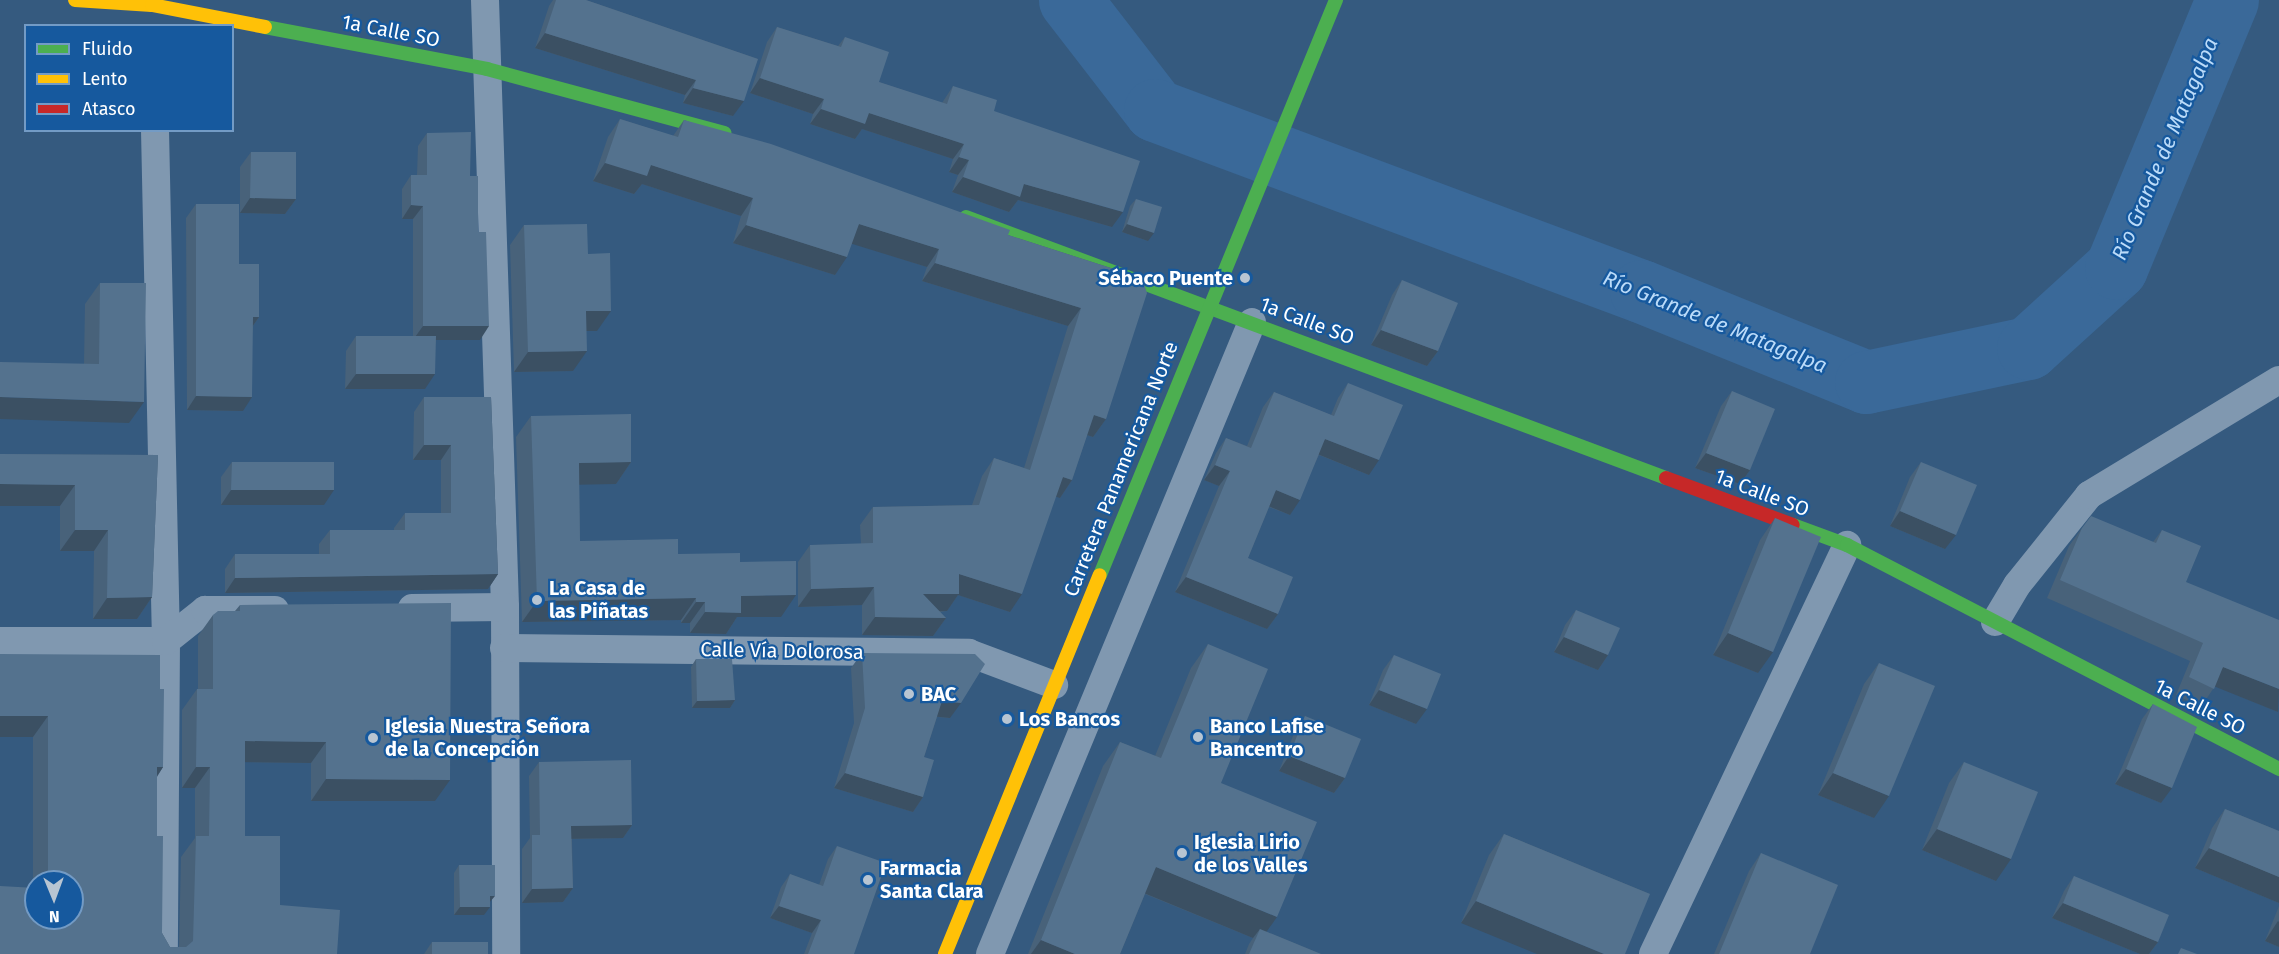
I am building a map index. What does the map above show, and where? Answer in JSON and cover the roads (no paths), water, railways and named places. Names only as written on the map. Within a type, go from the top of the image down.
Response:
[{"type":"main road","name":"1a Calle SO","points":[[75,0],[153,10],[232,24]]},
{"type":"main road","name":"Carretera Panamericana Norte","points":[[945,954],[1209,304],[1336,0]]},
{"type":"main road","name":"1a Calle SO","points":[[234,24],[487,69],[741,138]]},
{"type":"main road","name":"1a Calle SO","points":[[953,212],[1209,304],[1847,545],[2279,769]]},
{"type":"street","points":[[485,0],[505,607],[506,954]]},
{"type":"street","points":[[155,132],[166,641],[164,954]]},
{"type":"street","points":[[990,954],[1252,321]]},
{"type":"street","points":[[1995,622],[2017,585],[2089,495],[2279,380]]},
{"type":"street","points":[[1653,954],[1847,545]]},
{"type":"street","points":[[385,608],[505,607]]},
{"type":"street","points":[[0,641],[166,641],[205,610],[301,609]]},
{"type":"street","name":"Calle Vía Dolorosa","points":[[504,648],[969,653],[1054,685]]},
{"type":"waterway","name":"Río Grande de Matagalpa","points":[[1070,0],[1155,110],[1641,291],[1866,382],[2028,348],[2116,268],[2227,0]]},
{"type":"place","name":"Sébaco Puente","points":[[1245,278]]},
{"type":"place","name":"La Casa de las Piñatas","points":[[537,600]]},
{"type":"place","name":"BAC","points":[[909,694]]},
{"type":"place","name":"Los Bancos","points":[[1007,719]]},
{"type":"place","name":"Banco Lafise Bancentro","points":[[1198,737]]},
{"type":"place","name":"Iglesia Nuestra Señora de la Concepción","points":[[373,738]]},
{"type":"place","name":"Iglesia Lirio de los Valles","points":[[1182,853]]},
{"type":"place","name":"Farmacia Santa Clara","points":[[868,880]]}]
